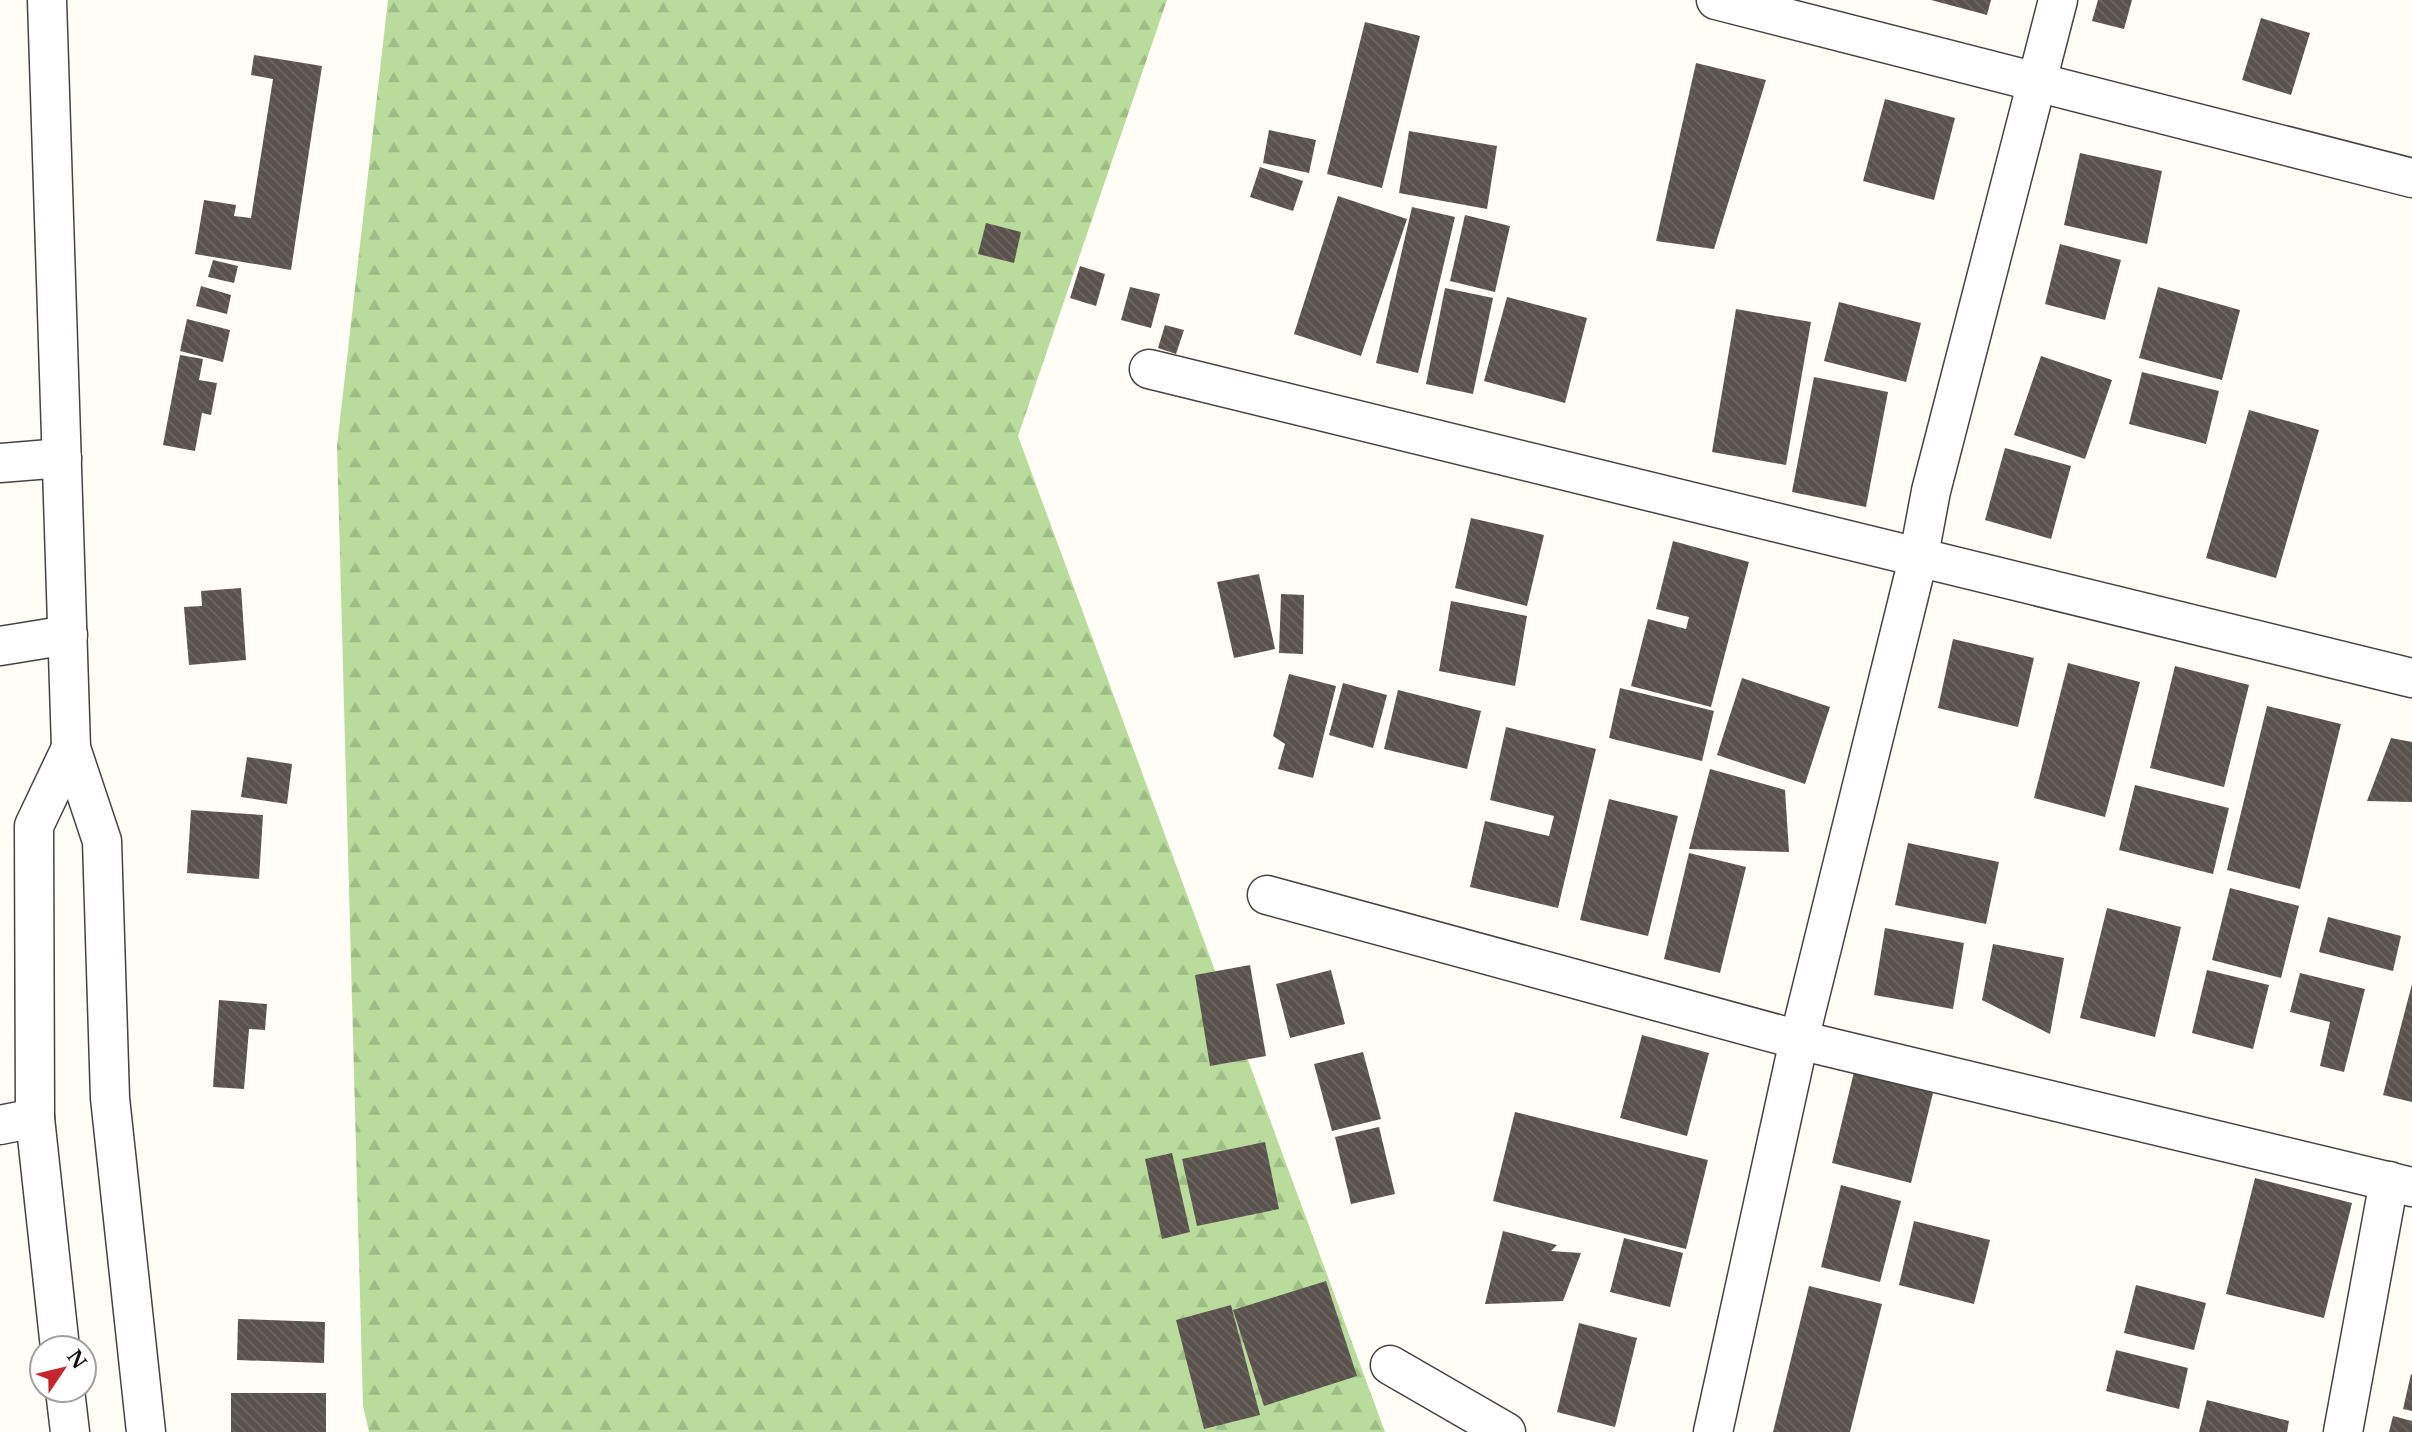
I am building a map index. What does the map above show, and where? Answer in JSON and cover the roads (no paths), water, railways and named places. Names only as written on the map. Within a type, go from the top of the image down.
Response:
[{"type":"street","points":[[47,0],[71,748],[102,841],[110,1098],[146,1432]]},
{"type":"street","points":[[1716,0],[2412,178]]},
{"type":"street","points":[[1713,1432],[1799,1040],[1920,555],[1931,491],[2058,0]]},
{"type":"street","points":[[1149,369],[1920,555],[2412,678]]},
{"type":"street","points":[[0,463],[62,458]]},
{"type":"street","points":[[0,646],[68,635]]},
{"type":"street","points":[[58,1334],[17,1121],[34,826],[71,748]]},
{"type":"street","points":[[1267,895],[1799,1040],[2400,1184],[2343,1432]]},
{"type":"street","points":[[1390,1365],[1506,1432]]},
{"type":"street","points":[[67,1404],[70,1432]]}]
